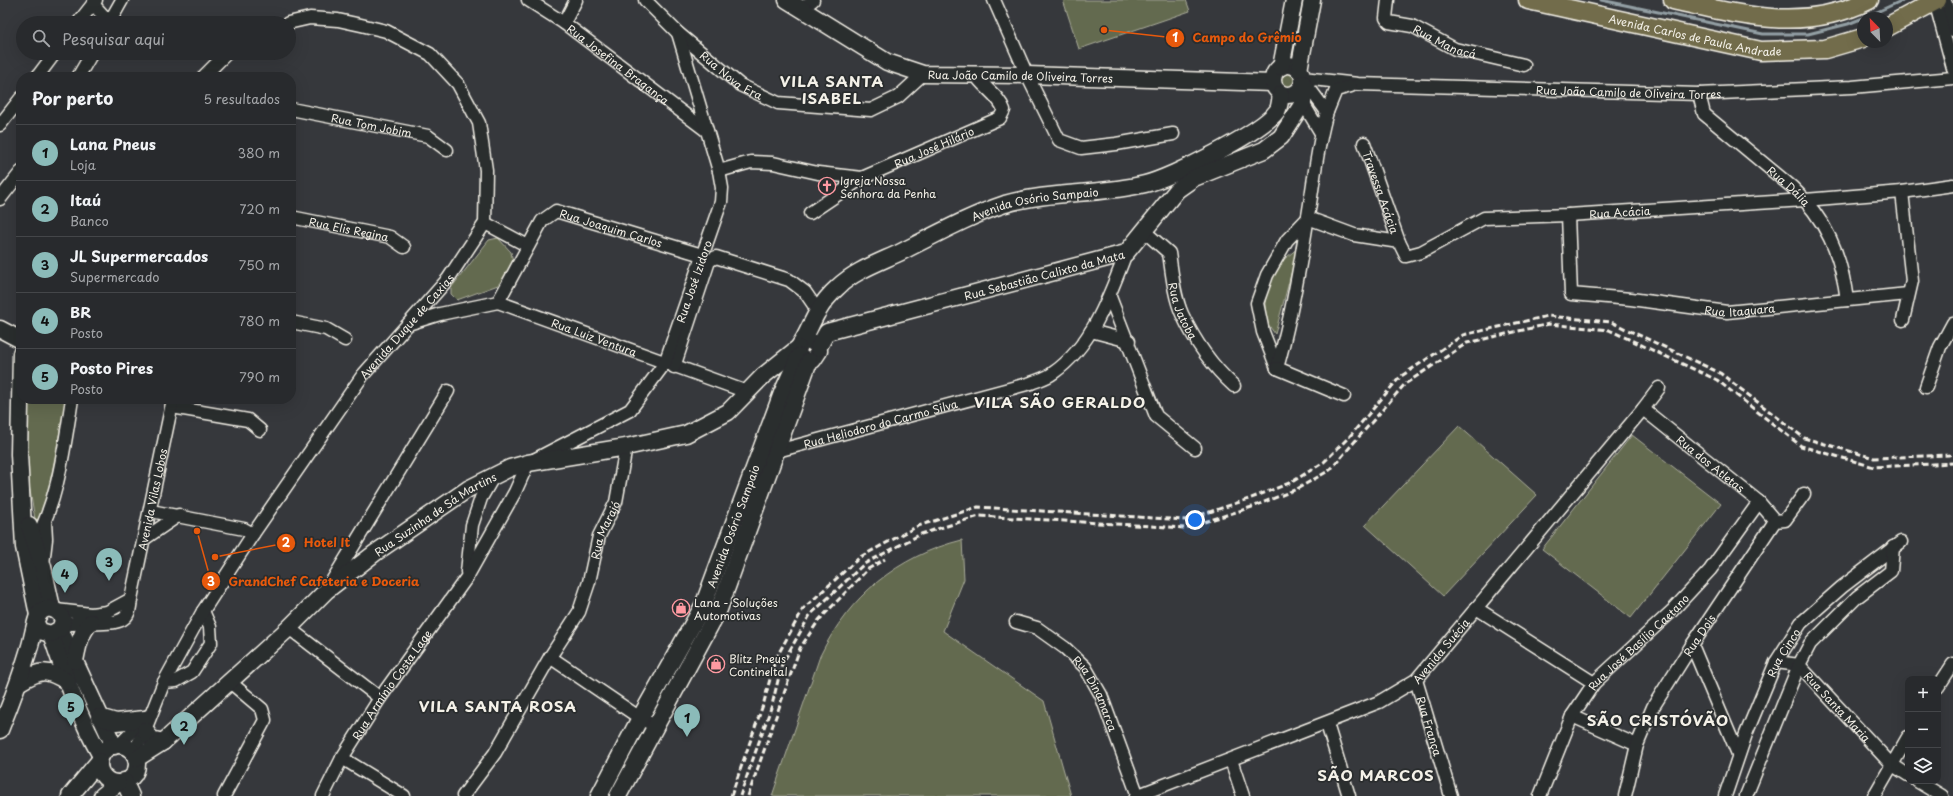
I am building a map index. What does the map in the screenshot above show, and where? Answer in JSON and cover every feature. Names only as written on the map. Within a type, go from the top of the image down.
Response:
[{"type":"main road","name":"Avenida Carlos de Paula Andrade","points":[[1528,0],[1761,51],[1825,49],[1857,40]]},
{"type":"main road","points":[[1673,0],[1753,17],[1798,19],[1835,7],[1869,0]]},
{"type":"main road","points":[[1893,24],[1939,0]]},
{"type":"street","points":[[113,16],[122,0]]},
{"type":"street","name":"Rua Josefina Bragança","points":[[528,0],[564,23],[707,131]]},
{"type":"street","points":[[564,23],[576,0]]},
{"type":"street","name":"Rua Nova Era","points":[[645,0],[678,33],[740,85],[778,103],[870,110],[898,97],[923,74]]},
{"type":"street","name":"Rua João Camilo de Oliveira Torres","points":[[787,0],[808,4],[887,62],[923,74],[1027,75],[1297,87],[1358,84],[1699,94],[1852,87],[1953,78]]},
{"type":"street","points":[[994,0],[1027,75],[1059,140],[1081,148],[1116,144],[1173,134]]},
{"type":"street","name":"Rua João Camilo de Oliveira Torres","points":[[1294,0],[1281,67],[1291,65],[1297,87]]},
{"type":"street","name":"Avenida Osório Sampaio","points":[[618,796],[719,609],[777,451],[804,351],[818,311],[838,286],[858,273],[968,219],[1005,204],[1039,198],[1117,190],[1147,184],[1175,172],[1245,137],[1266,122],[1297,87],[1312,0]]},
{"type":"street","name":"Rua Manacá","points":[[1388,0],[1386,18],[1392,24],[1412,26],[1455,49],[1524,65]]},
{"type":"street","points":[[1939,0],[1953,30]]},
{"type":"street","points":[[1939,0],[1953,68]]},
{"type":"street","points":[[84,16],[95,2],[104,16]]},
{"type":"street","points":[[296,21],[310,18],[361,25],[386,31],[430,54],[458,84],[479,123],[486,170],[485,223],[528,246]]},
{"type":"street","name":"Rua José Izidoro","points":[[528,463],[630,410],[669,365],[702,255],[721,202],[722,188],[719,171],[678,33]]},
{"type":"street","points":[[41,72],[50,60]]},
{"type":"street","points":[[81,72],[88,60]]},
{"type":"street","points":[[208,72],[220,60]]},
{"type":"street","name":"Rua José Hilário","points":[[719,171],[751,162],[773,163],[818,173],[862,178],[1000,118],[1004,110],[1001,101],[982,85],[975,74]]},
{"type":"street","points":[[1297,87],[1336,90],[1358,84]]},
{"type":"street","points":[[1297,87],[1327,112]]},
{"type":"street","points":[[1297,87],[1321,133]]},
{"type":"street","name":"Rua Sebastião Calixto da Mata","points":[[827,332],[1126,253],[1177,190],[1194,178],[1264,150],[1281,137],[1297,87]]},
{"type":"street","points":[[1277,368],[1285,341],[1308,218],[1321,133],[1327,112],[1336,90]]},
{"type":"street","name":"Rua Dália","points":[[1699,94],[1704,114],[1805,200],[1833,241],[1844,274],[1847,300]]},
{"type":"street","points":[[0,125],[16,104]]},
{"type":"street","name":"Rua Tom Jobim","points":[[296,110],[428,136],[447,150]]},
{"type":"street","name":"Travessa Acácia","points":[[1364,143],[1398,242]]},
{"type":"street","points":[[0,199],[16,178]]},
{"type":"street","points":[[810,212],[862,178]]},
{"type":"street","name":"Rua Acácia","points":[[1398,242],[1406,256],[1421,252],[1484,218],[1568,215],[1805,200],[1902,192],[1953,185]]},
{"type":"street","points":[[1902,192],[1912,281],[1903,320]]},
{"type":"street","name":"Rua Joaquim Carlos","points":[[498,302],[542,221],[556,211],[702,255]]},
{"type":"street","name":"Rua Itaguara","points":[[1568,215],[1571,294],[1631,299],[1727,312],[1908,294]]},
{"type":"street","name":"Rua Elis Regina","points":[[296,218],[390,237],[404,247]]},
{"type":"street","points":[[1308,218],[1354,235],[1398,242]]},
{"type":"street","points":[[1308,218],[1288,240],[1267,275],[1257,303],[1263,332],[1277,368],[1344,396]]},
{"type":"street","name":"Avenida Duque de Caxias","points":[[134,756],[147,720],[164,682],[203,611],[253,534],[363,375],[410,324],[448,279],[485,223]]},
{"type":"street","name":"Rua Jatoba","points":[[1144,231],[1169,254],[1174,284],[1182,314],[1208,361],[1234,386]]},
{"type":"street","name":"Rua Heliodoro do Carmo Silva","points":[[777,451],[1031,383],[1053,373],[1072,356],[1091,331],[1110,297],[1126,253]]},
{"type":"street","points":[[669,365],[709,261],[716,257],[789,280],[805,292],[818,311],[819,323],[827,332],[804,351]]},
{"type":"street","points":[[434,295],[440,314]]},
{"type":"street","points":[[1110,297],[1156,416],[1195,448]]},
{"type":"street","points":[[410,324],[440,314],[498,302]]},
{"type":"street","name":"Rua Luiz Ventura","points":[[498,302],[747,392]]},
{"type":"street","points":[[296,323],[326,329],[345,340]]},
{"type":"street","points":[[1926,387],[1940,346],[1953,323]]},
{"type":"street","points":[[0,329],[16,337]]},
{"type":"street","points":[[1091,331],[1128,341]]},
{"type":"street","points":[[1263,332],[1270,339],[1285,341]]},
{"type":"street","name":"Avenida Osório Sampaio","points":[[599,796],[702,606],[782,393],[804,351]]},
{"type":"street","name":"Rua Suzinha de Sá Martins","points":[[134,756],[163,742],[289,628],[326,591],[375,553],[468,489],[510,468],[528,463],[626,447],[686,434],[728,412],[763,376],[781,362],[804,351]]},
{"type":"street","points":[[763,376],[769,377],[776,382],[782,393]]},
{"type":"street","name":"Avenida Suécia","points":[[1137,796],[1326,724],[1379,702],[1416,680],[1643,409],[1658,388]]},
{"type":"street","points":[[326,591],[448,391]]},
{"type":"street","points":[[20,404],[19,454],[22,500],[29,545],[50,622],[68,682],[100,758],[99,768],[106,779],[121,782],[131,796]]},
{"type":"street","points":[[71,404],[62,461],[46,522],[43,567],[50,622],[75,661],[99,717],[116,746]]},
{"type":"street","name":"Avenida Vilas Lobos","points":[[50,622],[112,623],[124,619],[130,611],[131,599],[173,404]]},
{"type":"street","points":[[177,404],[248,420],[260,430]]},
{"type":"street","name":"Rua dos Atletas","points":[[1643,409],[1759,502],[1776,521]]},
{"type":"street","name":"Rua Marajó","points":[[463,796],[495,753],[550,657],[579,612],[589,582],[599,536],[616,502],[626,447]]},
{"type":"street","name":"Rua Armínio Costa Lage","points":[[323,796],[342,758],[380,698],[467,577],[521,481],[528,463]]},
{"type":"street","points":[[510,468],[516,472],[521,481]]},
{"type":"street","points":[[467,577],[472,525],[481,498],[493,477]]},
{"type":"street","points":[[468,489],[481,498]]},
{"type":"street","name":"Rua Dois","points":[[1625,796],[1637,745],[1653,707],[1692,645],[1776,521],[1785,520],[1804,494]]},
{"type":"street","name":"Rua José Basílio Caetano","points":[[1540,796],[1572,716],[1594,683],[1672,611],[1710,570],[1759,502]]},
{"type":"street","points":[[150,511],[179,515],[244,529],[253,534]]},
{"type":"street","points":[[144,539],[179,515]]},
{"type":"street","points":[[29,545],[46,522]]},
{"type":"street","points":[[472,525],[478,533],[490,536]]},
{"type":"street","name":"Rua Cinco","points":[[1725,796],[1738,754],[1776,662],[1801,623],[1842,587],[1897,544],[1891,571],[1857,596],[1810,644],[1799,665],[1746,796]]},
{"type":"street","points":[[29,545],[43,567]]},
{"type":"street","points":[[50,622],[107,612],[131,599]]},
{"type":"street","points":[[1476,608],[1594,683]]},
{"type":"street","points":[[164,682],[176,681],[192,672],[212,643],[210,627],[203,611]]},
{"type":"street","points":[[0,730],[19,684],[50,622]]},
{"type":"street","points":[[75,661],[79,642],[85,629],[91,622]]},
{"type":"street","name":"Rua Dinamarca","points":[[1016,622],[1037,628],[1065,648],[1085,667],[1101,696],[1137,796]]},
{"type":"street","points":[[289,628],[380,698]]},
{"type":"street","points":[[1692,645],[1738,754]]},
{"type":"street","points":[[550,657],[640,718],[655,726]]},
{"type":"street","name":"Rua Santa Maria","points":[[1776,662],[1799,665],[1892,764],[1905,773]]},
{"type":"street","points":[[1941,682],[1953,664]]},
{"type":"street","points":[[19,684],[41,672],[52,672],[68,682]]},
{"type":"street","name":"Rua França","points":[[1416,680],[1451,796]]},
{"type":"street","points":[[224,796],[265,720],[262,710],[230,682]]},
{"type":"street","points":[[1572,716],[1637,745]]},
{"type":"street","points":[[99,717],[116,722],[147,720],[151,739],[163,742]]},
{"type":"street","name":"Avenida Duque de Caxias","points":[[116,746],[147,720]]},
{"type":"street","points":[[1326,724],[1349,796]]},
{"type":"street","points":[[1874,796],[1905,742]]},
{"type":"street","points":[[70,796],[108,748],[116,746],[125,747],[134,756],[135,770],[129,779],[121,782],[102,796]]},
{"type":"street","points":[[342,758],[404,796]]},
{"type":"street","points":[[1231,760],[1243,796]]},
{"type":"street","points":[[1922,784],[1942,796]]},
{"type":"green space","points":[[1063,0],[1186,0],[1190,11],[1079,49]]},
{"type":"green space","points":[[1283,70],[1291,70],[1297,76],[1297,84],[1291,90],[1283,90],[1277,84],[1277,76]]},
{"type":"green space","points":[[498,238],[511,252],[513,262],[509,272],[498,285],[457,300],[451,294],[451,288],[489,240]]},
{"type":"green space","points":[[1298,248],[1275,334],[1265,320],[1265,303],[1268,283],[1277,265]]},
{"type":"green space","points":[[26,404],[65,404],[44,515],[37,530],[27,474]]},
{"type":"green space","points":[[1459,426],[1537,495],[1443,596],[1365,525]]},
{"type":"green space","points":[[1632,435],[1721,504],[1631,618],[1542,549]]},
{"type":"green space","points":[[962,540],[964,579],[943,631],[1044,701],[1071,796],[772,796],[820,656],[832,634],[845,615],[861,597],[897,568],[917,556]]},
{"type":"waterway","points":[[1601,0],[1763,34],[1808,34],[1857,20]]},
{"type":"waterway","points":[[1877,12],[1903,0]]},
{"type":"railway","points":[[731,796],[764,702],[775,660],[803,609],[860,557],[918,526],[978,507],[1185,520],[1249,499],[1292,482],[1324,462],[1350,436],[1400,377],[1463,335],[1548,316],[1611,322],[1720,373],[1804,438],[1874,458],[1949,455],[1953,453]]},
{"type":"railway","points":[[740,796],[772,705],[782,664],[810,615],[864,564],[921,534],[979,516],[1185,528],[1252,507],[1297,489],[1330,470],[1405,384],[1467,343],[1549,324],[1609,330],[1717,380],[1801,446],[1874,467],[1953,463]]},
{"type":"railway","points":[[748,796],[800,648],[819,620],[868,569],[885,559]]},
{"type":"place","name":"Campo do Grêmio","points":[[1104,30]]},
{"type":"place","name":"Igreja Nossa Senhora da Penha","points":[[827,186]]},
{"type":"place","name":"GrandChef Cafeteria e Doceria","points":[[197,531]]},
{"type":"place","name":"Hotel It","points":[[215,557]]},
{"type":"place","name":"JL Supermercados","points":[[109,581]]},
{"type":"place","name":"BR","points":[[65,593]]},
{"type":"place","name":"Lana - Soluções Automotivas","points":[[681,608]]},
{"type":"place","name":"Blitz Pneus Contineltal","points":[[716,664]]},
{"type":"place","name":"Posto Pires","points":[[71,726]]},
{"type":"place","name":"Lana Pneus","points":[[687,737]]},
{"type":"place","name":"Itaú","points":[[184,745]]},
{"type":"district","name":"VILA SANTA ISABEL","points":[[832,88]]},
{"type":"district","name":"VILA SÃO GERALDO","points":[[1060,401]]},
{"type":"district","name":"VILA SANTA ROSA","points":[[498,705]]},
{"type":"district","name":"SÃO CRISTÓVÃO","points":[[1658,719]]},
{"type":"district","name":"SÃO MARCOS","points":[[1376,774]]}]
